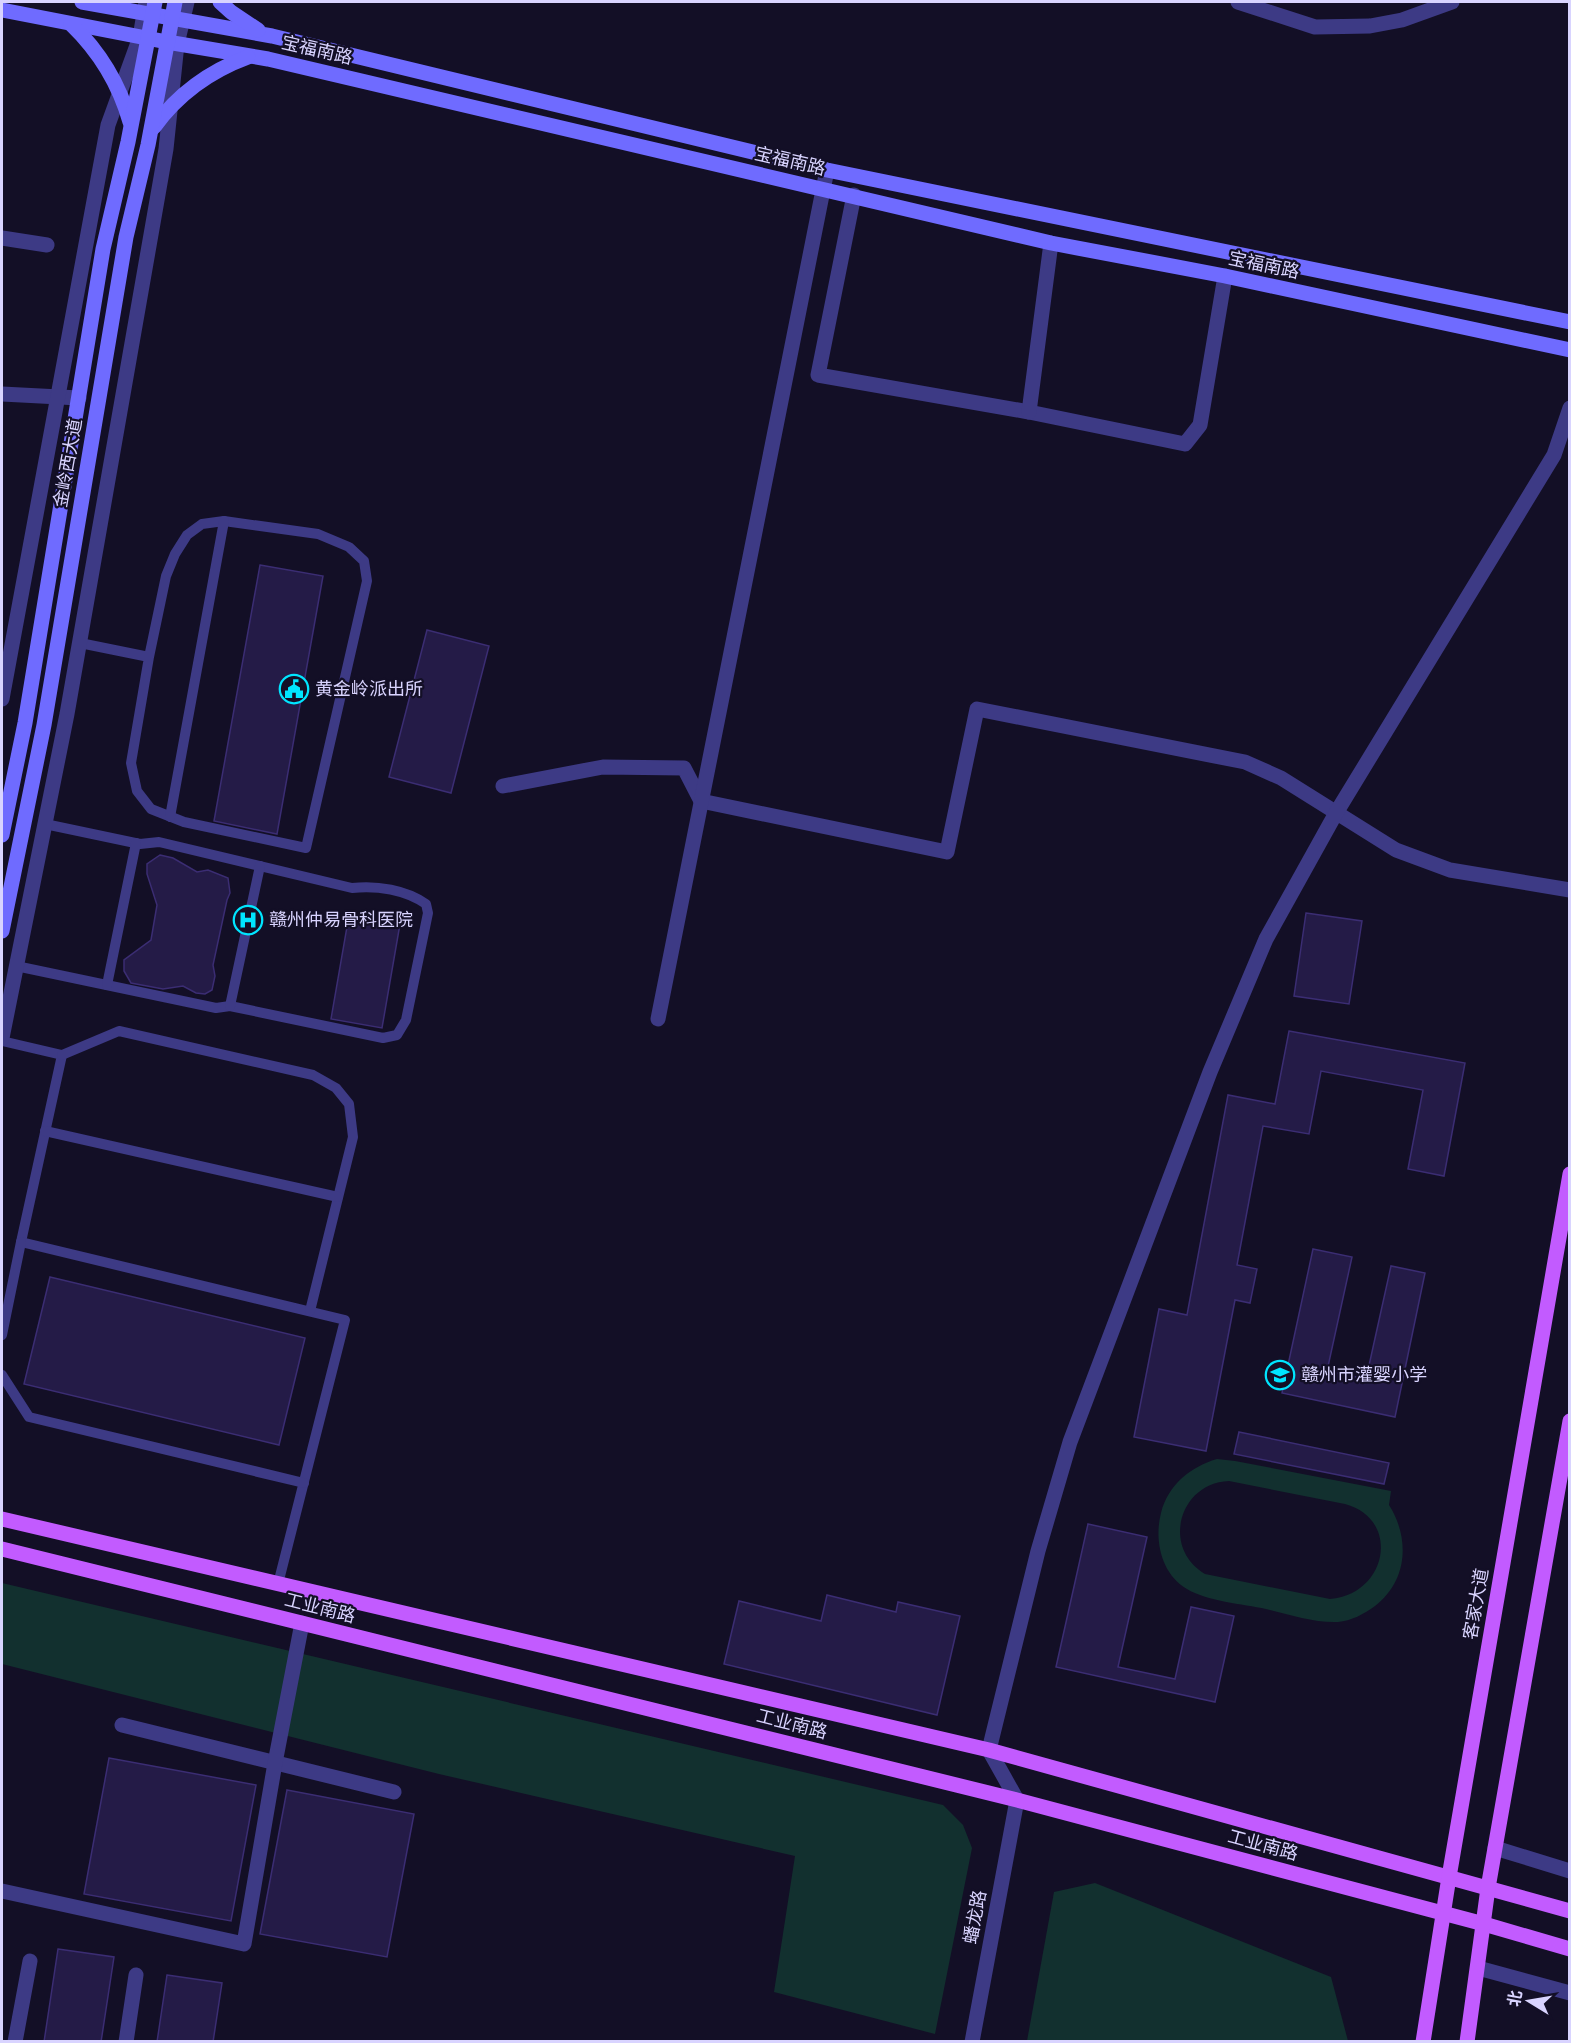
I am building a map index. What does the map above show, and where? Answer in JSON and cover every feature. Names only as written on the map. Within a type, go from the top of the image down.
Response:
[{"type":"main road","name":"宝福南路","points":[[83,2],[149,8],[176,20],[272,36],[827,170],[1569,322]]},
{"type":"main road","points":[[175,2],[176,20]]},
{"type":"main road","points":[[220,2],[244,22],[272,36]]},
{"type":"main road","name":"金岭西大道","points":[[2,835],[25,723],[104,249],[131,125],[149,8]]},
{"type":"main road","name":"宝福南路","points":[[2,10],[250,56],[854,195],[1051,243],[1225,276],[1569,350]]},
{"type":"main road","points":[[71,24],[94,49],[112,76],[131,125]]},
{"type":"main road","name":"金岭西大道","points":[[2,930],[44,725],[126,237],[172,43]]},
{"type":"main road","points":[[150,132],[170,106],[203,78],[250,56]]},
{"type":"main road","name":"客家大道","points":[[1423,2042],[1569,1174]]},
{"type":"main road","points":[[1467,2042],[1488,1887],[1569,1421]]},
{"type":"main road","name":"工业南路","points":[[2,1519],[989,1750],[1569,1911]]},
{"type":"main road","name":"工业南路","points":[[2,1549],[1017,1800],[1484,1923],[1569,1949]]},
{"type":"street","points":[[2,1040],[80,643],[166,149],[172,43],[176,20],[188,2]]},
{"type":"street","points":[[1238,2],[1314,27],[1370,26],[1402,20],[1452,2]]},
{"type":"street","points":[[2,699],[108,125],[144,38]]},
{"type":"street","points":[[658,1019],[827,170]]},
{"type":"street","points":[[854,195],[818,375],[1029,412],[1185,444],[1200,425],[1225,276]]},
{"type":"street","points":[[2,238],[48,245]]},
{"type":"street","points":[[1029,412],[1051,243]]},
{"type":"street","points":[[2,394],[79,398]]},
{"type":"street","points":[[1017,1800],[989,1750],[1038,1551],[1070,1442],[1210,1072],[1266,939],[1336,813],[1554,455],[1569,408]]},
{"type":"street","points":[[701,801],[946,852],[977,709],[1245,762],[1281,778],[1396,850],[1450,870],[1569,890]]},
{"type":"street","points":[[503,786],[603,767],[684,768],[701,801]]},
{"type":"street","points":[[2,1891],[244,1944],[302,1623]]},
{"type":"street","points":[[122,1725],[394,1792]]},
{"type":"street","name":"蟠龙路","points":[[972,2042],[1017,1800]]},
{"type":"street","points":[[1495,1848],[1569,1871]]},
{"type":"street","points":[[15,2042],[30,1961]]},
{"type":"street","points":[[1478,1968],[1569,1993]]},
{"type":"street","points":[[126,2042],[136,1975]]},
{"type":"lane","points":[[170,817],[225,521]]},
{"type":"lane","points":[[225,521],[318,534],[349,547],[364,561],[367,581],[306,848],[184,822],[151,809],[137,791],[131,763],[149,657],[166,576],[175,554],[187,535],[202,524],[225,521]]},
{"type":"lane","points":[[80,643],[149,657]]},
{"type":"lane","points":[[16,966],[216,1008],[230,1006],[383,1038],[398,1035],[406,1020],[428,913],[426,904],[413,895],[368,886],[352,888],[159,842],[136,843],[45,824]]},
{"type":"lane","points":[[107,985],[136,843]]},
{"type":"lane","points":[[230,1006],[260,866]]},
{"type":"lane","points":[[2,1040],[62,1055],[119,1031],[313,1075],[336,1088],[349,1104],[353,1137],[310,1311]]},
{"type":"lane","points":[[2,1335],[62,1055]]},
{"type":"lane","points":[[45,1131],[338,1197]]},
{"type":"lane","points":[[21,1242],[345,1320],[278,1584]]},
{"type":"lane","points":[[2,1375],[29,1417],[304,1483]]},
{"type":"green space","points":[[1217,1459],[1235,1461],[1391,1491],[1389,1505],[1400,1531],[1402,1558],[1394,1584],[1386,1596],[1371,1609],[1353,1619],[1329,1622],[1214,1599],[1195,1593],[1178,1583],[1166,1565],[1159,1545],[1161,1513],[1169,1494],[1182,1478],[1207,1462]],"holes":[[[1229,1481],[1345,1504],[1363,1512],[1374,1524],[1380,1539],[1380,1555],[1375,1571],[1365,1584],[1350,1594],[1330,1599],[1205,1574],[1191,1563],[1183,1549],[1180,1534],[1182,1518],[1188,1504],[1198,1493],[1212,1485]]]},
{"type":"green space","points":[[2,1583],[943,1805],[963,1825],[972,1848],[935,2034],[774,1992],[795,1856],[439,1774],[2,1664]]},
{"type":"green space","points":[[1095,1883],[1331,1977],[1348,2041],[1027,2041],[1054,1892]]},
{"type":"building","points":[[260,565],[323,576],[277,834],[214,821]]},
{"type":"building","points":[[427,630],[489,646],[451,793],[389,777]]},
{"type":"building","points":[[160,855],[173,858],[197,872],[208,870],[228,878],[230,893],[213,965],[215,976],[212,990],[205,994],[196,993],[183,986],[163,989],[131,983],[124,971],[124,960],[151,940],[157,905],[147,874],[147,864]]},
{"type":"building","points":[[1306,913],[1362,921],[1349,1004],[1294,996]]},
{"type":"building","points":[[349,915],[400,924],[382,1028],[331,1019]]},
{"type":"building","points":[[1289,1031],[1465,1063],[1444,1176],[1408,1169],[1423,1090],[1321,1071],[1309,1134],[1263,1126],[1237,1265],[1257,1269],[1250,1303],[1235,1300],[1206,1451],[1134,1437],[1159,1309],[1187,1315],[1228,1095],[1275,1104]]},
{"type":"building","points":[[1313,1249],[1352,1257],[1327,1371],[1366,1379],[1391,1266],[1425,1273],[1395,1417],[1282,1393]]},
{"type":"building","points":[[50,1277],[305,1338],[279,1445],[24,1384]]},
{"type":"building","points":[[1239,1432],[1389,1463],[1384,1484],[1234,1454]]},
{"type":"building","points":[[1088,1524],[1147,1537],[1118,1667],[1175,1679],[1191,1607],[1234,1616],[1215,1702],[1056,1667]]},
{"type":"building","points":[[827,1595],[896,1612],[898,1602],[960,1616],[937,1715],[724,1664],[739,1601],[821,1621]]},
{"type":"building","points":[[109,1758],[256,1785],[231,1921],[84,1894]]},
{"type":"building","points":[[287,1790],[414,1814],[387,1957],[260,1934]]},
{"type":"building","points":[[58,1949],[114,1957],[101,2042],[44,2042]]},
{"type":"building","points":[[167,1975],[222,1983],[213,2042],[157,2042]]},
{"type":"place","name":"黄金岭派出所","points":[[294,689]]},
{"type":"place","name":"赣州仲易骨科医院","points":[[248,920]]},
{"type":"place","name":"赣州市灌婴小学","points":[[1280,1375]]}]
